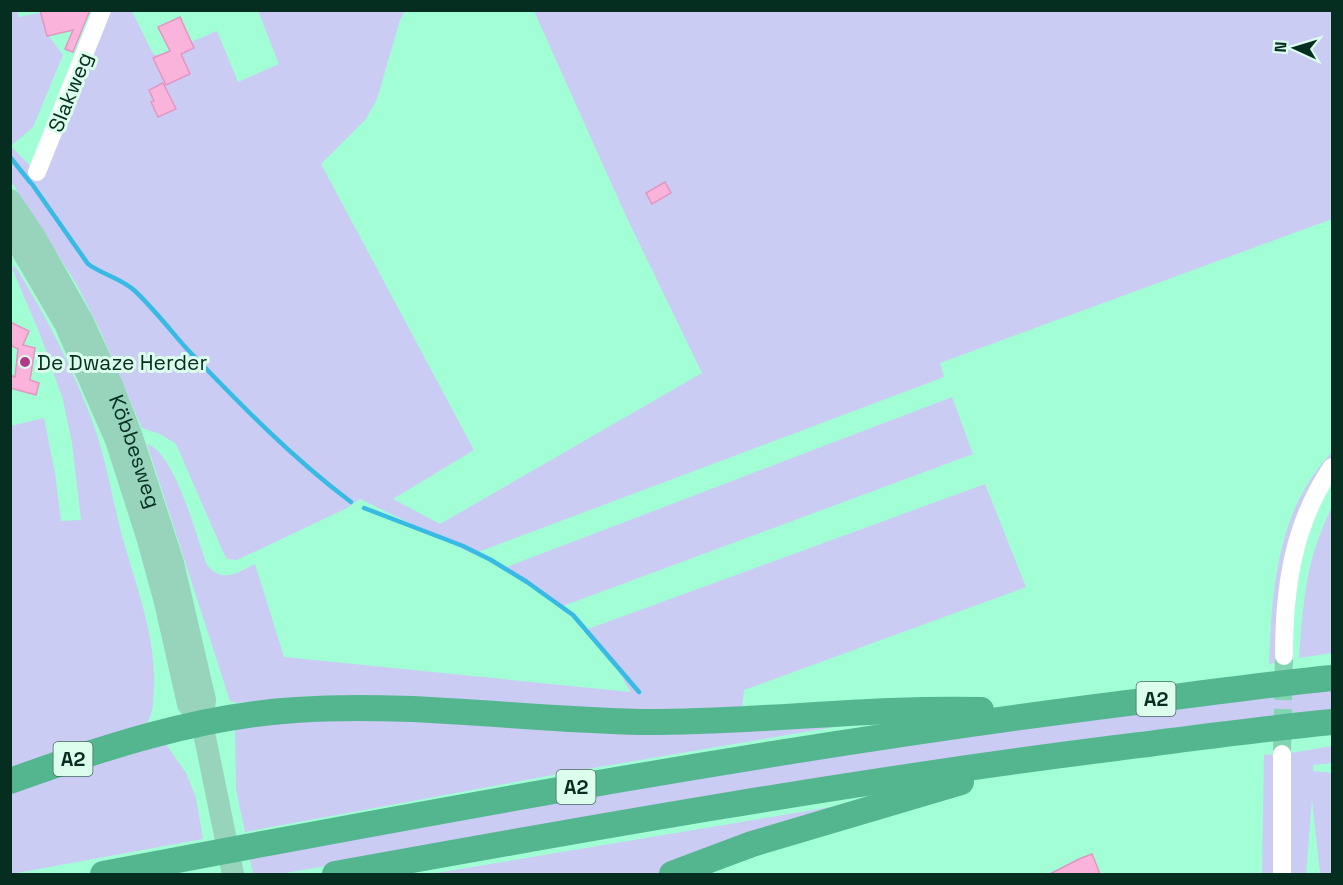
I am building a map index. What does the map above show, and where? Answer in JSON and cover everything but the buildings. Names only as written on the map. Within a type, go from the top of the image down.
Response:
[{"type":"highway","name":"A2","points":[[103,874],[571,788],[801,749],[1052,712],[1324,679]]},
{"type":"highway","name":"A2","points":[[10,781],[105,749],[202,723],[255,714],[340,708],[393,708],[640,722],[788,718],[933,709],[1052,712]]},
{"type":"highway","name":"A2","points":[[335,874],[794,795],[1051,756],[1325,723]]},
{"type":"highway","name":"A2","points":[[672,874],[752,844],[1051,756]]},
{"type":"main road","name":"Köbbesweg","points":[[10,200],[20,244],[83,322],[112,385],[124,437],[173,563],[205,699],[202,723],[233,874]]},
{"type":"street","name":"Slakweg","points":[[37,172],[102,10]]},
{"type":"street","points":[[1284,656],[1286,600],[1293,552],[1308,510],[1332,467]]},
{"type":"street","points":[[1282,754],[1282,874]]},
{"type":"shaded area","points":[[10,11],[17,11],[19,17],[43,12],[48,35],[63,55],[33,127],[11,146],[41,177],[107,11],[132,11],[152,52],[158,56],[217,31],[238,82],[279,64],[258,11],[405,11],[400,20],[377,99],[366,119],[321,164],[474,450],[393,499],[440,524],[702,373],[625,214],[534,11],[1332,11],[1332,219],[940,363],[944,377],[473,554],[360,499],[347,508],[237,560],[227,559],[176,444],[160,434],[142,428],[99,328],[77,285],[11,181]]},
{"type":"shaded area","points":[[15,266],[59,344],[94,426],[148,628],[154,668],[154,688],[152,711],[147,723],[11,768],[11,426],[44,418],[55,473],[61,521],[81,520],[72,443],[63,400],[41,337],[12,268]]},
{"type":"shaded area","points":[[952,397],[973,454],[563,606],[535,585],[504,568]]},
{"type":"shaded area","points":[[147,444],[167,462],[183,496],[206,563],[211,569],[223,575],[229,575],[255,564],[284,657],[630,692],[622,676],[588,629],[985,484],[1026,587],[744,690],[742,710],[655,711],[360,696],[312,696],[237,703],[230,701]]},
{"type":"shaded area","points":[[1332,452],[1332,475],[1297,545],[1283,662],[1269,664],[1272,607],[1281,551],[1299,499]]},
{"type":"shaded area","points":[[1332,507],[1332,653],[1299,658],[1307,581],[1316,545]]},
{"type":"shaded area","points":[[1332,689],[1332,715],[693,803],[279,874],[253,874],[249,855],[420,828],[565,798],[846,751]]},
{"type":"shaded area","points":[[290,716],[883,721],[828,728],[564,773],[245,832],[236,789],[235,725]]},
{"type":"shaded area","points":[[163,740],[186,773],[196,798],[203,839],[11,874],[10,788]]},
{"type":"shaded area","points":[[1332,746],[1332,763],[1313,765],[1313,771],[1332,773],[1331,874],[1320,874],[1312,799],[1306,874],[1289,874],[1291,753]]},
{"type":"shaded area","points":[[1276,754],[1275,874],[1262,874],[1264,755]]},
{"type":"shaded area","points":[[867,801],[722,848],[658,874],[430,874]]},
{"type":"waterway","points":[[10,157],[30,182]]},
{"type":"waterway","points":[[32,184],[88,264],[135,291],[187,349],[246,409],[307,467],[351,502]]},
{"type":"waterway","points":[[364,508],[463,546],[527,582],[573,615],[639,692]]},
{"type":"tunnel","points":[[1282,754],[1284,656]]},
{"type":"place","name":"De Dwaze Herder","points":[[25,362]]}]
